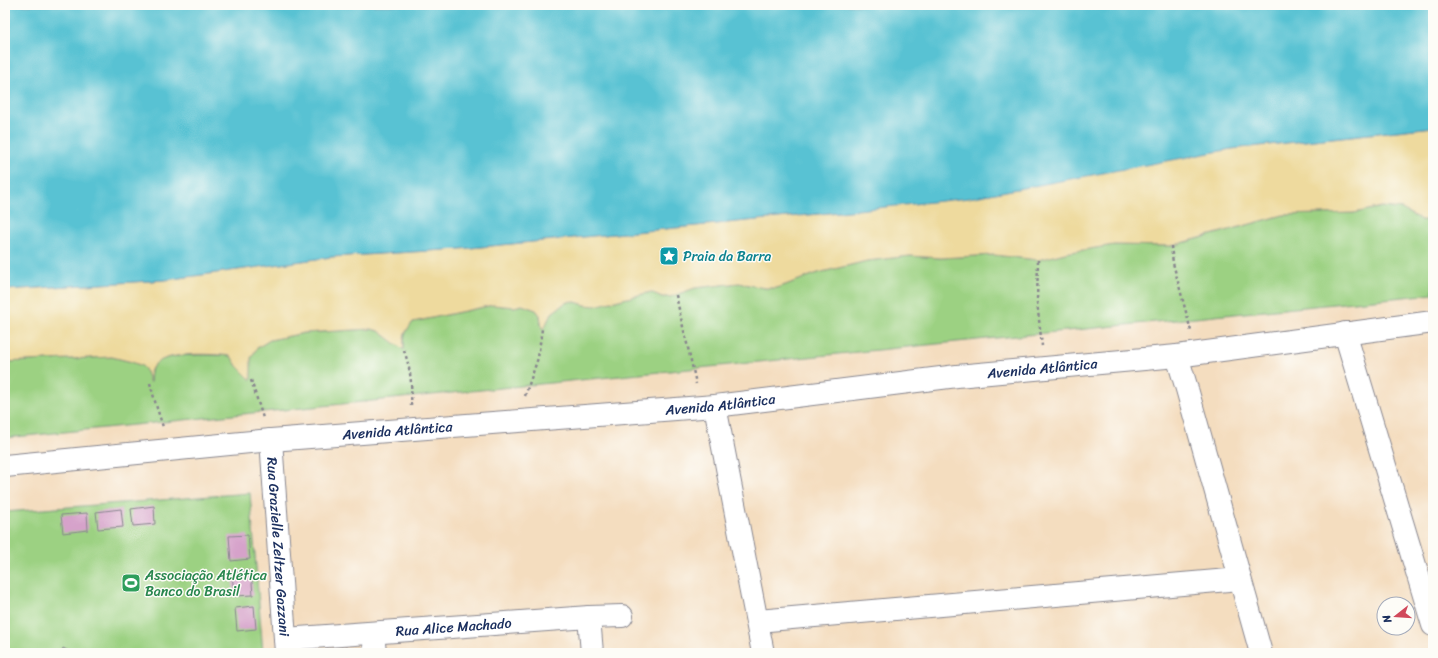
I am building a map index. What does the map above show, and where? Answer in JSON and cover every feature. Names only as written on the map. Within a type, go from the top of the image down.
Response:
[{"type":"street","name":"Avenida Atlântica","points":[[5,466],[267,431],[715,406],[957,376],[1177,356],[1433,322]]},
{"type":"street","points":[[1345,333],[1433,625]]},
{"type":"street","points":[[1177,356],[1261,653]]},
{"type":"street","points":[[715,406],[763,653]]},
{"type":"street","name":"Rua Grazielle Zeltzer Gazzani","points":[[267,431],[285,646]]},
{"type":"street","points":[[757,621],[1240,579]]},
{"type":"street","name":"Rua Alice Machado","points":[[285,646],[374,643],[589,617],[622,616]]},
{"type":"street","points":[[589,617],[592,653]]},
{"type":"path","points":[[1172,246],[1173,263],[1192,333],[1185,334]]},
{"type":"path","points":[[1038,260],[1037,302],[1042,349]]},
{"type":"path","points":[[676,295],[696,384]]},
{"type":"path","points":[[524,399],[538,358],[542,329]]},
{"type":"path","points":[[404,350],[411,370],[411,409]]},
{"type":"path","points":[[251,380],[267,431]]},
{"type":"path","points":[[150,383],[165,432]]},
{"type":"path","points":[[688,385],[704,384]]},
{"type":"green space","points":[[1382,207],[1402,209],[1421,220],[1433,220],[1433,294],[5,438],[5,362],[112,357],[142,366],[145,369],[150,382],[153,366],[163,359],[193,355],[231,356],[237,366],[250,368],[251,358],[257,348],[270,340],[304,333],[371,329],[379,331],[404,349],[405,335],[413,322],[493,305],[514,307],[522,305],[536,310],[540,315],[541,326],[545,327],[552,313],[565,303],[572,301],[585,305],[607,303],[651,292],[662,297],[670,297],[695,288],[739,283],[765,288],[777,288],[818,273],[867,261],[910,256],[941,258],[994,255],[1038,260],[1065,253],[1114,245],[1172,246],[1283,215],[1354,213]]},
{"type":"green space","name":"Associação Atlética Banco do Brasil","points":[[250,493],[263,653],[5,653],[5,512]]},
{"type":"sand","name":"Praia da Barra","points":[[1433,127],[1433,220],[1421,220],[1402,209],[1382,207],[1354,213],[1283,215],[1171,246],[1114,245],[1065,253],[1038,260],[994,255],[941,258],[910,256],[867,261],[818,273],[777,288],[765,288],[739,283],[695,288],[670,297],[662,297],[651,292],[595,306],[572,301],[565,303],[552,313],[545,327],[542,329],[540,315],[536,310],[522,305],[514,307],[493,305],[413,322],[405,335],[404,350],[379,331],[371,329],[304,333],[270,340],[257,348],[251,358],[251,380],[237,366],[231,356],[223,355],[200,354],[175,356],[164,359],[156,364],[151,370],[150,383],[145,369],[142,366],[112,357],[5,362],[5,290],[165,280],[331,257],[460,249],[839,212],[1231,149]]},
{"type":"water","points":[[5,5],[1433,5],[1433,127],[1231,149],[969,198],[460,249],[331,257],[165,280],[5,290]]},
{"type":"building","points":[[154,506],[155,524],[133,526],[131,509]]},
{"type":"building","points":[[121,509],[123,527],[98,529],[96,512]]},
{"type":"building","points":[[87,513],[88,530],[63,533],[61,515]]},
{"type":"building","points":[[248,535],[250,559],[231,561],[229,536]]},
{"type":"building","points":[[251,571],[253,595],[234,596],[232,572]]},
{"type":"building","points":[[254,606],[256,629],[237,631],[235,608]]},
{"type":"building","points":[[63,648],[73,653],[61,653]]},
{"type":"place","name":"Praia da Barra","points":[[669,256]]},
{"type":"place","name":"Associação Atlética Banco do Brasil","points":[[131,583]]}]
